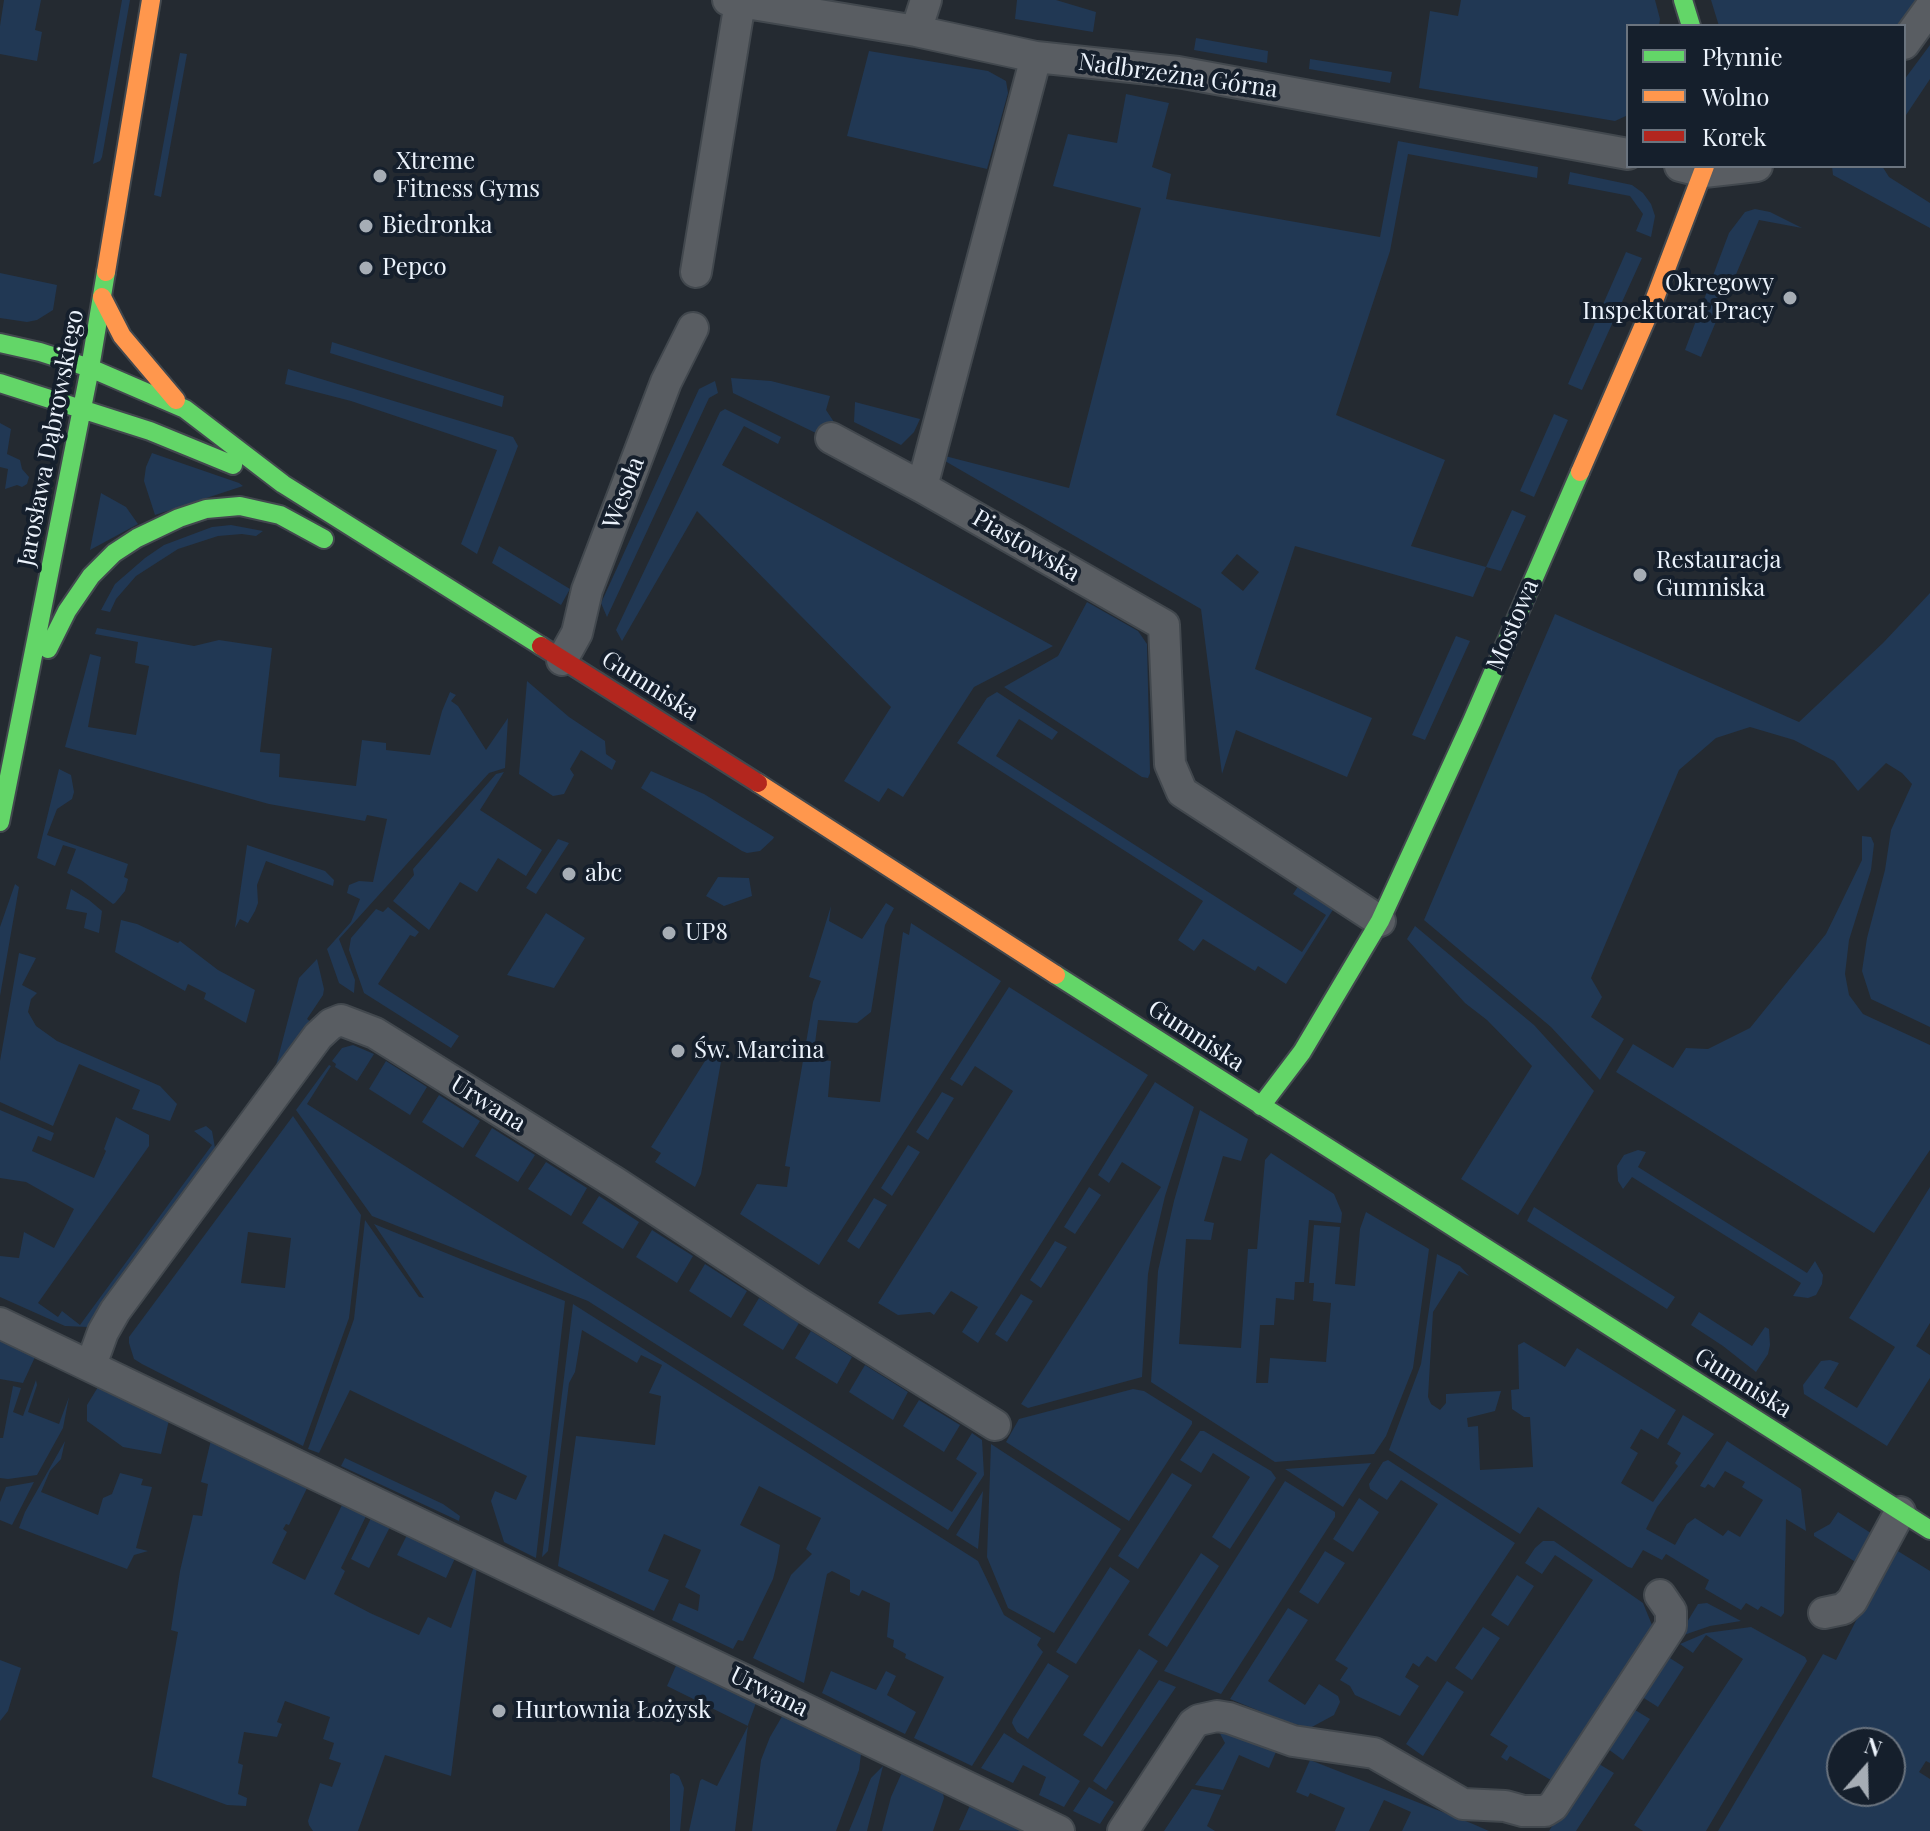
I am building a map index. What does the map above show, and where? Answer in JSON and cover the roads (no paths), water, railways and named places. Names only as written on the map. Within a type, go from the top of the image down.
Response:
[{"type":"street","name":"Jarosława Dąbrowskiego","points":[[0,822],[90,368],[151,0]]},
{"type":"street","points":[[916,31],[926,0]]},
{"type":"street","points":[[1683,0],[1690,24]]},
{"type":"street","points":[[696,272],[734,1]]},
{"type":"street","name":"Nadbrzeżna Górna","points":[[734,1],[916,31],[1036,57],[1178,72],[1626,154]]},
{"type":"street","points":[[1906,41],[1930,8]]},
{"type":"street","points":[[922,487],[1036,57]]},
{"type":"street","name":"Mostowa","points":[[1261,1106],[1302,1052],[1380,921],[1472,721],[1652,306],[1696,168]]},
{"type":"street","name":"Jarosława Dąbrowskiego","points":[[102,297],[122,336],[185,409]]},
{"type":"street","name":"Wesoła","points":[[562,660],[577,633],[587,590],[666,382],[693,328]]},
{"type":"street","name":"Gumniska","points":[[0,343],[90,368],[185,409],[283,484],[1930,1530]]},
{"type":"street","name":"Gumniska","points":[[0,383],[150,431],[283,484]]},
{"type":"street","name":"Piastowska","points":[[831,438],[1164,625],[1170,764],[1182,792],[1380,921]]},
{"type":"street","points":[[26,698],[52,639],[91,576],[114,553],[156,529],[206,509],[240,506],[280,515],[335,545]]},
{"type":"street","name":"Gumniska","points":[[374,561],[437,582]]},
{"type":"street","name":"Urwana","points":[[91,1365],[103,1332],[115,1311],[318,1036],[331,1024],[341,1020],[375,1033],[995,1425]]},
{"type":"street","name":"Urwana","points":[[0,1323],[1059,1831]]},
{"type":"street","points":[[1824,1613],[1843,1609],[1852,1601],[1900,1512]]},
{"type":"street","points":[[1123,1831],[1193,1724],[1217,1716],[1293,1741],[1344,1746],[1374,1753],[1463,1804],[1545,1811],[1553,1806],[1671,1626],[1671,1611],[1660,1595]]},
{"type":"place","name":"Xtreme Fitness Gyms","points":[[380,176]]},
{"type":"place","name":"Biedronka","points":[[366,226]]},
{"type":"place","name":"Pepco","points":[[366,268]]},
{"type":"place","name":"Okregowy Inspektorat Pracy","points":[[1790,298]]},
{"type":"place","name":"Restauracja Gumniska","points":[[1640,575]]},
{"type":"place","name":"abc","points":[[569,874]]},
{"type":"place","name":"UP8","points":[[669,933]]},
{"type":"place","name":"Św. Marcina","points":[[678,1051]]},
{"type":"place","name":"Hurtownia Łożysk","points":[[499,1711]]}]
